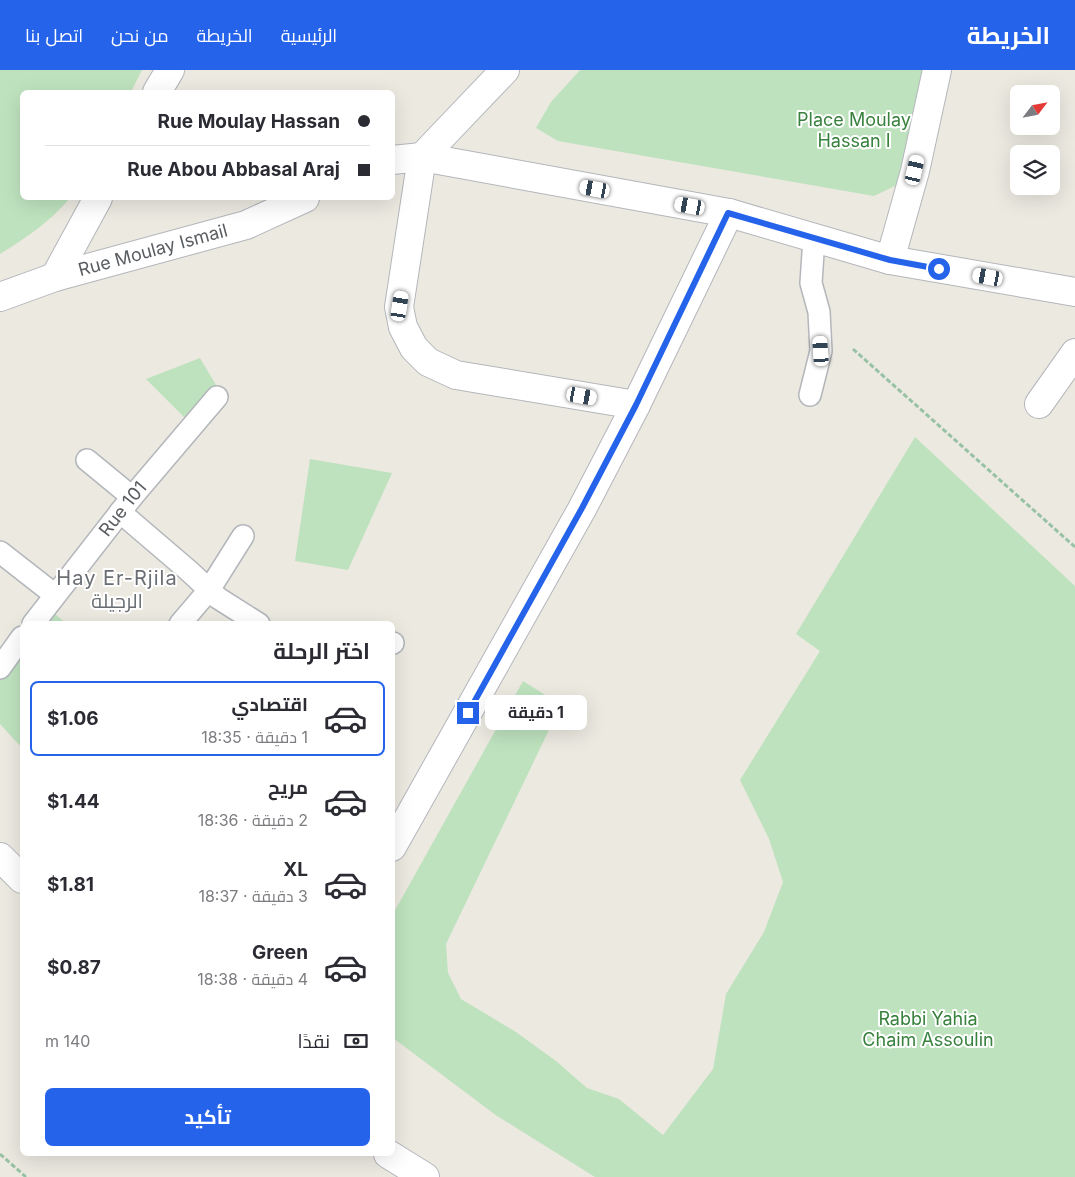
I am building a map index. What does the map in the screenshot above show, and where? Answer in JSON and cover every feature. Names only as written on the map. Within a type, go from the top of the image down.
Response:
[{"type":"street","points":[[158,90],[170,70]]},
{"type":"street","points":[[505,70],[422,157],[400,306],[403,327],[414,348],[428,362],[456,374],[636,405]]},
{"type":"street","points":[[890,260],[915,170],[937,70]]},
{"type":"street","points":[[395,160],[422,157],[728,213],[890,260],[1075,292]]},
{"type":"street","points":[[55,277],[97,200]]},
{"type":"street","name":"Rue Moulay Ismail","points":[[0,297],[55,277],[246,225],[301,200]]},
{"type":"street","points":[[395,842],[563,543],[636,405],[728,213]]},
{"type":"street","points":[[1039,404],[1075,353]]},
{"type":"street","points":[[0,857],[20,877]]},
{"type":"street","points":[[391,1156],[425,1177]]},
{"type":"lane","points":[[810,395],[821,351],[819,312],[811,283],[814,238]]},
{"type":"lane","name":"Rue 101","points":[[35,621],[126,504],[217,398]]},
{"type":"lane","points":[[87,460],[126,504],[209,590],[251,621]]},
{"type":"lane","points":[[183,621],[209,590],[243,536]]},
{"type":"lane","points":[[0,552],[55,595]]},
{"type":"lane","points":[[0,668],[20,640]]},
{"type":"path","points":[[819,312],[851,347],[1075,547]]},
{"type":"path","points":[[0,1154],[26,1177]]},
{"type":"green space","points":[[0,70],[142,70],[132,90],[20,90],[20,200],[68,200],[38,229],[0,254]]},
{"type":"green space","name":"Place Moulay Hassan I","points":[[580,70],[927,70],[897,185],[874,196],[558,141],[536,128],[551,102]]},
{"type":"green space","points":[[200,358],[216,385],[186,419],[146,379]]},
{"type":"green space","name":"Rabbi Yahia Chaim Assoulin","points":[[915,437],[1075,586],[1075,1177],[595,1177],[497,1116],[395,1040],[395,910],[523,681],[561,705],[446,944],[448,973],[461,999],[516,1032],[556,1061],[587,1088],[619,1099],[663,1135],[713,1069],[726,994],[764,932],[783,882],[769,839],[740,780],[820,651],[796,634]]},
{"type":"green space","points":[[310,459],[392,473],[348,570],[295,561]]},
{"type":"green space","points":[[50,610],[63,621],[41,621]]},
{"type":"green space","points":[[20,649],[20,746],[0,724],[0,675]]},
{"type":"district","name":"Hay Er-Rjila الرجيلة","points":[[117,590]]},
{"type":"route","points":[[468,713],[582,508],[636,405],[728,213],[890,260],[939,269]]}]
